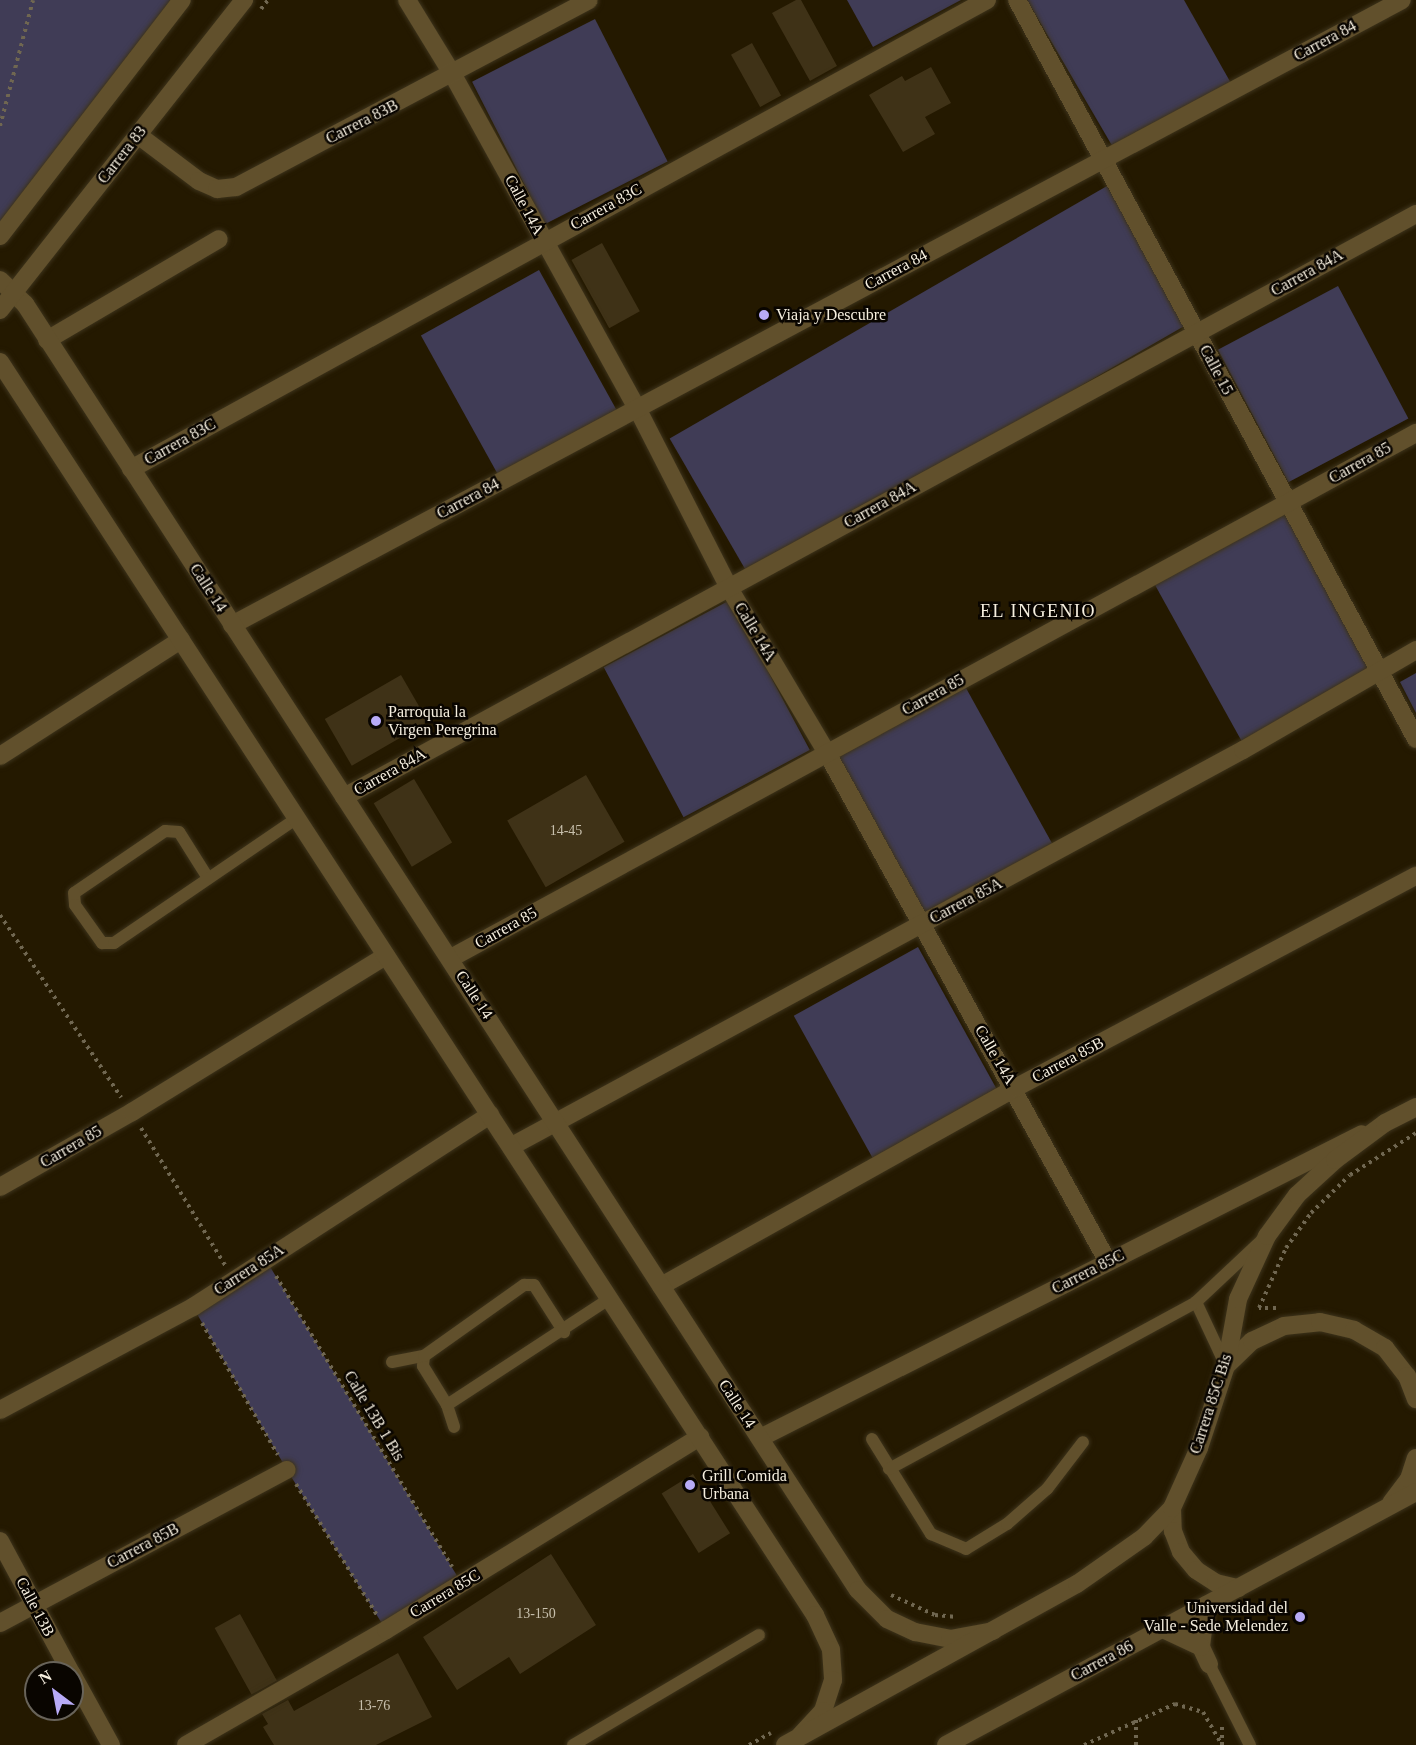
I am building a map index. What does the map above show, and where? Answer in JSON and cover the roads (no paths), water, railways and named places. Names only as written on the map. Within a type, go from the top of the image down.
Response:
[{"type":"street","points":[[0,236],[182,0]]},
{"type":"street","name":"Carrera 83","points":[[0,310],[244,0]]},
{"type":"street","name":"Calle 14A","points":[[406,0],[453,75],[637,408],[729,588],[827,753],[1014,1088],[1108,1262]]},
{"type":"street","name":"Carrera 83B","points":[[138,135],[199,181],[217,189],[236,187],[453,75],[589,0]]},
{"type":"street","name":"Carrera 83C","points":[[131,469],[543,241],[987,0]]},
{"type":"street","name":"Calle 15","points":[[1017,0],[1416,739]]},
{"type":"street","name":"Carrera 84","points":[[232,625],[1402,0]]},
{"type":"street","points":[[0,220],[18,212]]},
{"type":"street","name":"Carrera 84A","points":[[344,797],[1416,214]]},
{"type":"street","points":[[47,340],[219,239]]},
{"type":"street","name":"Calle 14","points":[[0,279],[14,293],[47,340],[451,958],[858,1590],[887,1619],[915,1632],[950,1639],[993,1631]]},
{"type":"street","points":[[0,362],[815,1615],[831,1650],[832,1680],[823,1711],[792,1741]]},
{"type":"street","name":"Carrera 85","points":[[451,958],[1416,433]]},
{"type":"street","points":[[0,756],[181,640]]},
{"type":"street","name":"Carrera 85A","points":[[512,1146],[1243,750],[1416,650]]},
{"type":"street","name":"Carrera 85B","points":[[661,1287],[1014,1088],[1416,876]]},
{"type":"street","name":"Carrera 85","points":[[0,1187],[132,1112],[386,956]]},
{"type":"street","name":"Carrera 85C","points":[[760,1438],[1416,1107]]},
{"type":"street","name":"Carrera 85A","points":[[0,1410],[193,1307],[490,1115]]},
{"type":"street","name":"Carrera 85C Bis","points":[[993,1631],[1077,1584],[1136,1544],[1172,1508],[1199,1448],[1226,1366],[1238,1299],[1267,1236],[1297,1195],[1335,1160],[1385,1123]]},
{"type":"street","points":[[1226,1366],[1260,1337],[1284,1326],[1320,1322],[1354,1330],[1385,1348],[1407,1376],[1416,1399]]},
{"type":"street","name":"Carrera 85C","points":[[186,1745],[462,1584],[700,1437]]},
{"type":"street","points":[[1388,1507],[1409,1479],[1416,1458]]},
{"type":"street","name":"Carrera 85B","points":[[0,1623],[287,1470]]},
{"type":"street","name":"Carrera 86","points":[[946,1745],[1416,1492]]},
{"type":"street","points":[[1172,1508],[1173,1531],[1181,1552],[1196,1570],[1216,1583],[1238,1588]]},
{"type":"street","name":"Calle 13B","points":[[0,1541],[65,1661]]},
{"type":"street","points":[[1206,1605],[1201,1647],[1209,1664]]},
{"type":"street","points":[[1163,1629],[1201,1647]]},
{"type":"street","points":[[792,1741],[993,1631]]},
{"type":"street","name":"Calle 13B","points":[[84,1696],[111,1745]]},
{"type":"lane","points":[[208,878],[178,832],[165,831],[74,893],[75,905],[102,943],[114,943],[297,818]]},
{"type":"lane","points":[[889,1469],[1196,1302],[1267,1236]]},
{"type":"lane","points":[[392,1362],[424,1356],[524,1285],[534,1285],[564,1332]]},
{"type":"lane","points":[[447,1405],[564,1332],[609,1299]]},
{"type":"lane","points":[[1196,1302],[1226,1366]]},
{"type":"lane","points":[[424,1356],[423,1366],[447,1405],[454,1427]]},
{"type":"lane","points":[[872,1440],[931,1534],[966,1549],[1007,1524],[1047,1489],[1083,1442]]},
{"type":"lane","points":[[573,1745],[759,1635]]},
{"type":"lane","points":[[1209,1664],[1250,1745]]},
{"type":"place","name":"Viaja y Descubre","points":[[764,315]]},
{"type":"place","name":"Parroquia la Virgen Peregrina","points":[[376,721]]},
{"type":"place","name":"Grill Comida Urbana","points":[[690,1485]]},
{"type":"place","name":"Universidad del Valle - Sede Melendez","points":[[1300,1617]]},
{"type":"district","name":"EL INGENIO","points":[[1038,611]]}]
